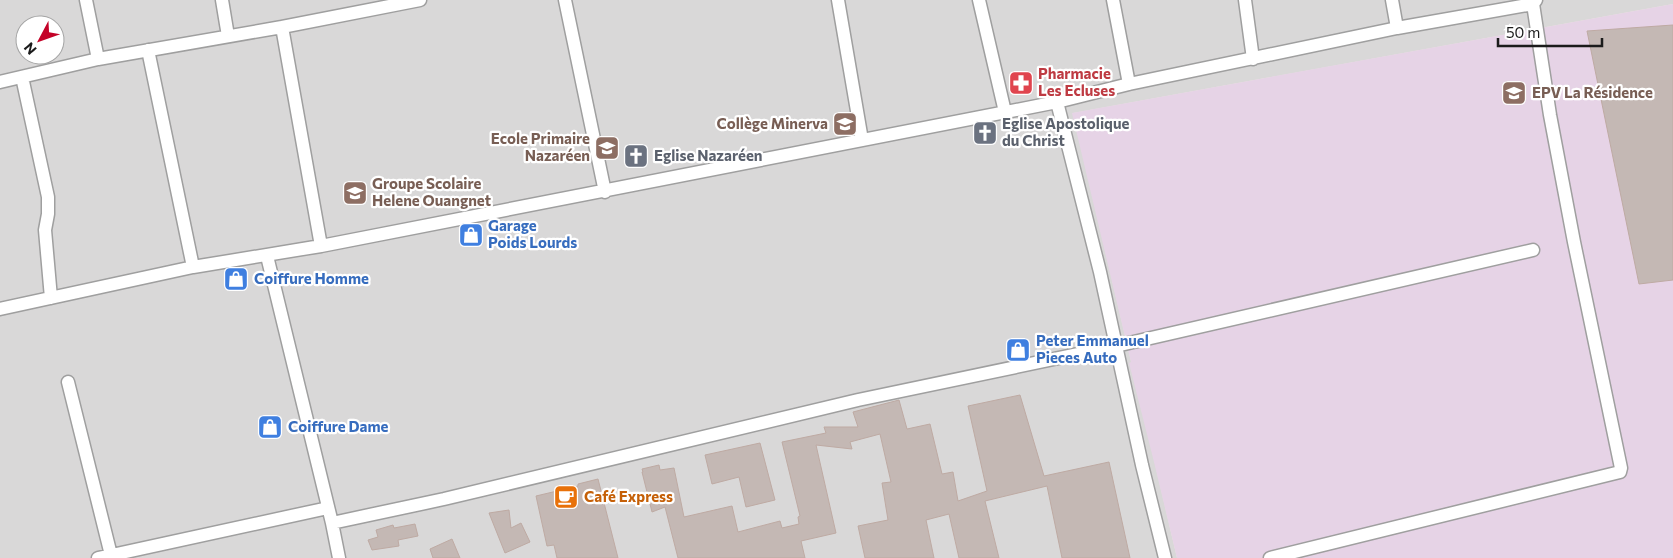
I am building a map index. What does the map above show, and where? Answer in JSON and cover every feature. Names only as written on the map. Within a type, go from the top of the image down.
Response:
[{"type":"street","points":[[86,0],[98,60]]},
{"type":"street","points":[[222,0],[228,36]]},
{"type":"street","points":[[0,82],[148,50],[282,27],[420,0]]},
{"type":"street","points":[[565,0],[605,192]]},
{"type":"street","points":[[838,0],[862,140]]},
{"type":"street","points":[[979,0],[1005,112]]},
{"type":"street","points":[[1113,0],[1129,84]]},
{"type":"street","points":[[1245,0],[1253,59]]},
{"type":"street","points":[[1392,0],[1397,28]]},
{"type":"street","points":[[0,309],[193,267],[267,256],[605,192],[1057,102],[1129,84],[1397,28],[1534,2],[1550,115],[1574,242],[1621,465],[1620,472],[1270,558]]},
{"type":"street","points":[[282,27],[321,246]]},
{"type":"street","points":[[148,50],[193,267]]},
{"type":"street","points":[[22,77],[48,197],[48,214],[45,230],[51,298]]},
{"type":"street","points":[[1057,102],[1100,272],[1142,464],[1165,558]]},
{"type":"street","points":[[332,523],[444,499],[858,400],[1116,346],[1533,250]]},
{"type":"street","points":[[267,256],[339,558]]},
{"type":"street","points":[[68,382],[104,556],[328,508]]},
{"type":"shaded area","points":[[0,0],[1673,0],[1673,4],[1073,113],[1177,558],[0,558]]},
{"type":"shaded area","points":[[1673,4],[1673,558],[1177,558],[1129,363],[1131,362],[1072,113]]},
{"type":"building","points":[[1673,25],[1673,280],[1639,284],[1587,31]]},
{"type":"building","points":[[1020,395],[1044,476],[1109,462],[1130,558],[1062,558],[1047,486],[985,501],[999,558],[959,558],[949,514],[926,520],[934,558],[865,558],[858,526],[888,520],[882,483],[891,482],[880,434],[850,442],[852,449],[816,445],[836,533],[801,541],[805,558],[678,558],[665,507],[652,512],[642,469],[659,465],[660,470],[674,468],[684,517],[732,506],[738,532],[780,521],[782,528],[799,524],[798,517],[800,516],[782,442],[826,433],[824,427],[858,427],[853,412],[899,400],[907,429],[930,424],[942,474],[953,472],[958,501],[987,491],[968,406]]},
{"type":"building","points":[[760,443],[775,500],[746,507],[739,477],[712,484],[705,455]]},
{"type":"building","points":[[598,479],[618,558],[557,558],[554,545],[547,546],[536,496]]},
{"type":"building","points":[[509,510],[511,528],[521,523],[530,542],[505,553],[489,513]]},
{"type":"building","points":[[415,524],[418,536],[398,540],[399,546],[372,550],[368,540],[378,537],[376,530],[393,525],[394,528]]},
{"type":"building","points":[[452,539],[460,558],[433,558],[430,549]]},
{"type":"place","name":"Pharmacie Les Ecluses","points":[[1021,83]]},
{"type":"place","name":"EPV La Résidence","points":[[1514,93]]},
{"type":"place","name":"Collège Minerva","points":[[845,124]]},
{"type":"place","name":"Eglise Apostolique du Christ","points":[[985,133]]},
{"type":"place","name":"Ecole Primaire Nazaréen","points":[[607,148]]},
{"type":"place","name":"Eglise Nazaréen","points":[[636,156]]},
{"type":"place","name":"Groupe Scolaire Helene Ouangnet","points":[[355,193]]},
{"type":"place","name":"Garage Poids Lourds","points":[[471,235]]},
{"type":"place","name":"Coiffure Homme","points":[[236,279]]},
{"type":"place","name":"Peter Emmanuel Pieces Auto","points":[[1018,350]]},
{"type":"place","name":"Coiffure Dame","points":[[270,427]]},
{"type":"place","name":"Café Express","points":[[566,497]]}]
